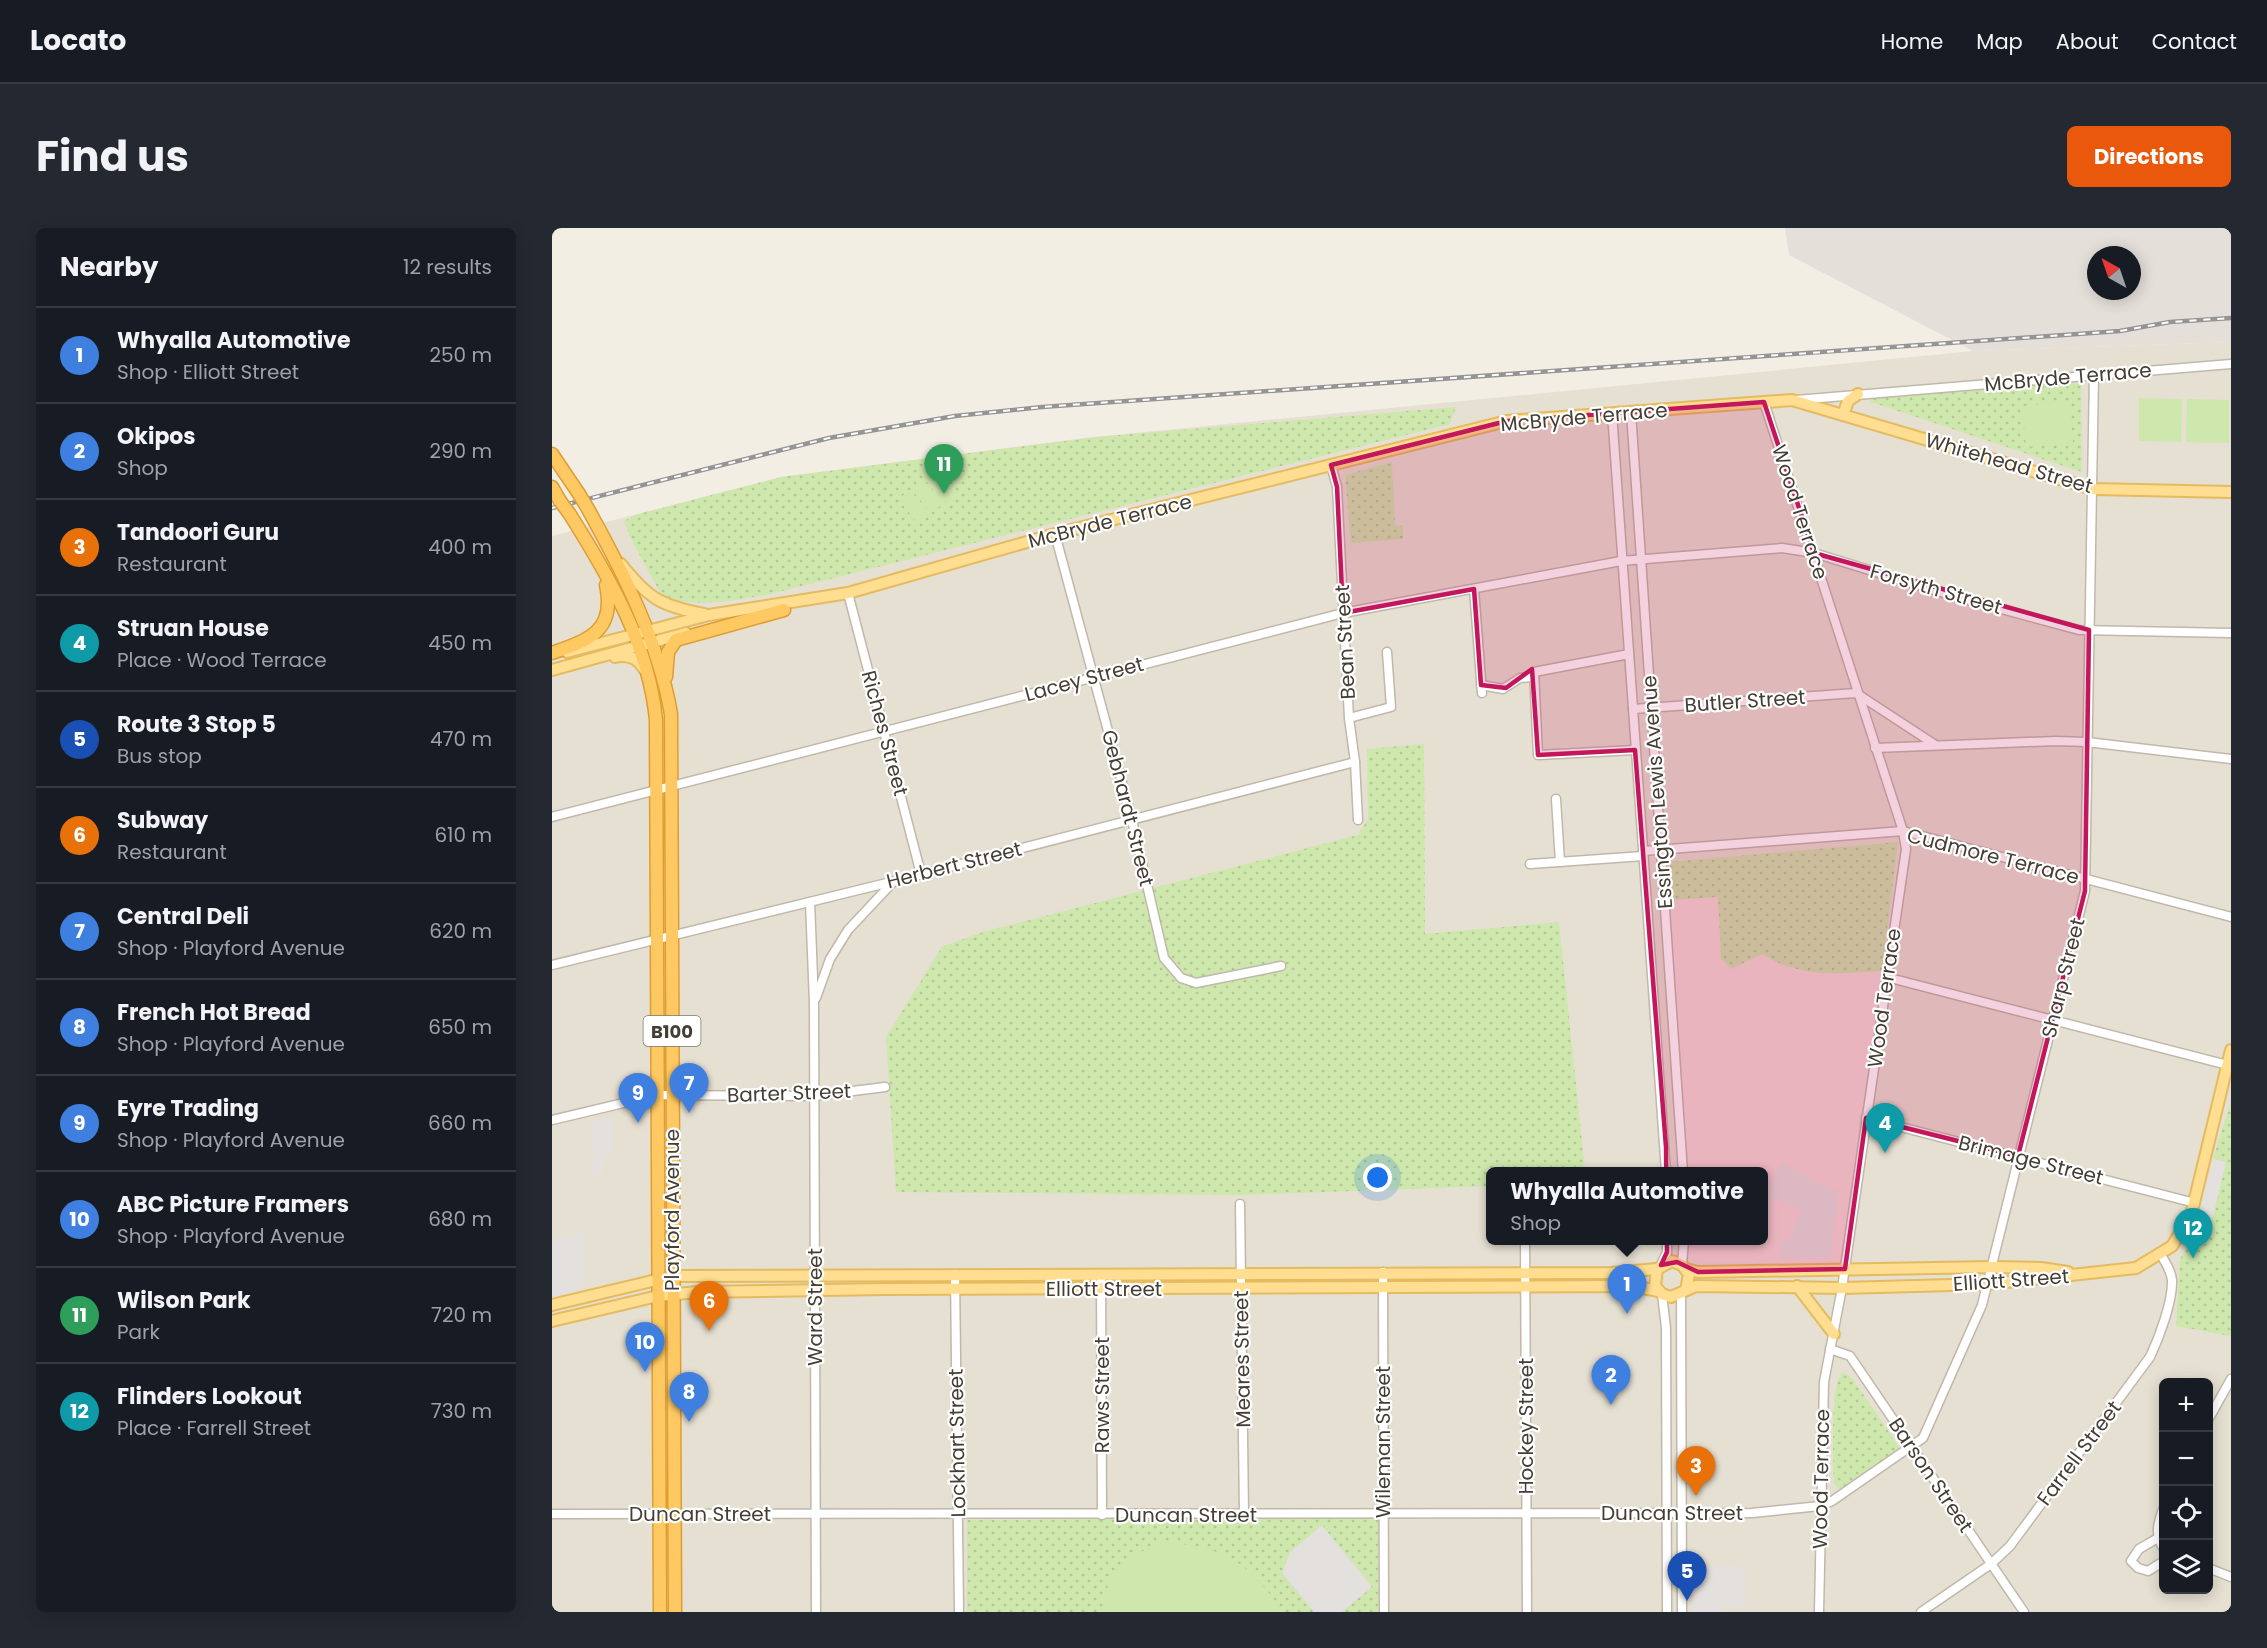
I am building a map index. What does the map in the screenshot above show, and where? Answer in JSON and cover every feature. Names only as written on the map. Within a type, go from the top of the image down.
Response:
[{"type":"highway","name":"B100","points":[[552,454],[579,494],[612,552],[650,636]]},
{"type":"highway","name":"B100","points":[[552,487],[594,555],[636,640]]},
{"type":"highway","points":[[552,655],[593,637],[603,626],[609,598],[594,555]]},
{"type":"highway","points":[[666,685],[668,652],[675,640],[784,610]]},
{"type":"highway","name":"Playford Avenue","points":[[650,636],[666,685],[671,714],[673,786],[672,1294],[675,1612]]},
{"type":"highway","name":"Playford Avenue","points":[[636,640],[652,682],[655,710],[660,1612]]},
{"type":"highway","points":[[658,1187],[672,1186]]},
{"type":"highway","points":[[659,1404],[673,1404]]},
{"type":"main road","points":[[1844,415],[1848,401],[1858,394]]},
{"type":"main road","name":"Whitehead Street","points":[[1792,400],[2093,489],[2231,492]]},
{"type":"main road","name":"McBryde Terrace","points":[[552,670],[709,615],[848,593],[1055,534],[1507,421],[1792,400]]},
{"type":"main road","points":[[612,552],[640,588],[657,601],[709,615]]},
{"type":"main road","name":"McBryde Terrace","points":[[650,636],[784,610],[814,600]]},
{"type":"main road","name":"McBryde Terrace","points":[[552,655],[636,640]]},
{"type":"main road","points":[[579,662],[620,656],[638,660],[643,667],[655,710]]},
{"type":"main road","points":[[2083,1275],[2136,1268],[2161,1255],[2179,1237],[2195,1203],[2231,1050]]},
{"type":"main road","points":[[1672,1261],[1684,1267],[1690,1280],[1683,1292],[1671,1297],[1660,1293],[1654,1280],[1659,1267],[1672,1261]]},
{"type":"main road","name":"Elliott Street","points":[[552,1305],[673,1276],[1611,1273],[1659,1267]]},
{"type":"main road","name":"Elliott Street","points":[[1684,1267],[1698,1272],[1992,1267],[2041,1268],[2083,1275]]},
{"type":"main road","name":"Elliott Street","points":[[1683,1292],[1696,1286],[1842,1288],[1988,1284],[2083,1275]]},
{"type":"main road","name":"Elliott Street","points":[[552,1321],[672,1294],[814,1290],[1631,1286],[1660,1293]]},
{"type":"main road","points":[[1797,1286],[1834,1334]]},
{"type":"street","name":"McBryde Terrace","points":[[1792,400],[2231,364]]},
{"type":"street","name":"Sharp Street","points":[[1820,1506],[1832,1501],[1923,1438],[1982,1305],[2085,891],[2094,374]]},
{"type":"street","name":"Wood Terrace","points":[[1764,402],[1814,553],[1856,693],[1903,831],[1906,849],[1845,1269],[1824,1382],[1819,1612]]},
{"type":"street","name":"Essington Lewis Avenue","points":[[1631,412],[1683,1167]]},
{"type":"street","name":"Essington Lewis Avenue","points":[[1612,413],[1635,750],[1651,924],[1666,1167]]},
{"type":"street","name":"Bean Street","points":[[1331,465],[1337,487],[1349,718],[1355,762],[1358,820]]},
{"type":"street","name":"Gebhardt Street","points":[[1055,534],[1132,820],[1164,958],[1181,978],[1196,983],[1281,966]]},
{"type":"street","name":"Forsyth Street","points":[[1622,561],[1782,548],[1814,553],[1957,597],[2079,630],[2231,633]]},
{"type":"street","name":"Lacey Street","points":[[552,817],[1343,613],[1622,561]]},
{"type":"street","points":[[1474,588],[1482,689],[1503,688],[1520,678],[1533,677]]},
{"type":"street","name":"Riches Street","points":[[848,593],[921,874]]},
{"type":"street","points":[[1349,718],[1391,707],[1387,652]]},
{"type":"street","points":[[1629,654],[1534,672],[1533,677],[1538,755],[1635,750]]},
{"type":"street","name":"Butler Street","points":[[1633,709],[1856,693]]},
{"type":"street","points":[[1856,693],[1934,744]]},
{"type":"street","points":[[1875,748],[1934,744],[2087,742],[2231,759]]},
{"type":"street","name":"Herbert Street","points":[[552,965],[895,881],[1355,762]]},
{"type":"street","points":[[1556,799],[1560,862]]},
{"type":"street","name":"Cudmore Terrace","points":[[1530,864],[1643,854],[1660,850],[1903,831],[2231,917]]},
{"type":"street","name":"Ward Street","points":[[814,1003],[830,959],[848,930],[895,881]]},
{"type":"street","name":"Ward Street","points":[[810,902],[814,1003],[816,1612]]},
{"type":"street","points":[[1887,977],[2229,1065]]},
{"type":"street","name":"Barter Street","points":[[552,1120],[657,1095],[813,1096],[885,1088]]},
{"type":"street","name":"Brimage Street","points":[[1866,1118],[2195,1203]]},
{"type":"street","name":"Meares Street","points":[[1240,1204],[1244,1514]]},
{"type":"street","name":"Hockey Street","points":[[1525,1245],[1527,1612]]},
{"type":"street","points":[[1659,1267],[1667,1252],[1666,1245]]},
{"type":"street","points":[[1684,1245],[1684,1267]]},
{"type":"street","name":"Farrell Street","points":[[1920,1612],[1991,1564],[2010,1546],[2150,1357],[2160,1333],[2172,1282],[2170,1271],[2161,1255]]},
{"type":"street","name":"Wileman Street","points":[[1383,1272],[1384,1612]]},
{"type":"street","name":"Lockhart Street","points":[[955,1274],[959,1612]]},
{"type":"street","name":"Raws Street","points":[[1101,1274],[1102,1515]]},
{"type":"street","points":[[1682,1612],[1683,1292]]},
{"type":"street","points":[[1660,1293],[1666,1328],[1667,1612]]},
{"type":"street","name":"Barson Street","points":[[1830,1349],[1850,1356],[2024,1612]]},
{"type":"street","points":[[2213,1411],[2231,1379]]},
{"type":"street","name":"Duncan Street","points":[[552,1514],[1102,1515],[1682,1511],[1752,1513],[1820,1506]]},
{"type":"street","points":[[2159,1532],[2158,1538],[2139,1549],[2131,1561],[2138,1568],[2148,1570],[2159,1563]]},
{"type":"street","points":[[2213,1570],[2231,1577]]},
{"type":"highlighted area","points":[[1764,402],[1814,553],[2089,630],[2085,891],[2018,1156],[1866,1118],[1845,1269],[1698,1272],[1677,1262],[1661,1265],[1667,1252],[1666,1147],[1635,750],[1538,755],[1532,669],[1506,688],[1481,685],[1474,589],[1343,613],[1337,487],[1331,465],[1507,421]]},
{"type":"shaded area","points":[[1785,228],[2231,228],[2231,342],[1973,351],[1789,255]]},
{"type":"shaded area","points":[[2231,342],[2231,1612],[552,1612],[552,536],[781,477],[1084,438],[1973,351]]},
{"type":"shaded area","points":[[1718,897],[1721,958],[1762,954],[1782,966],[1825,974],[1882,971],[1840,1264],[1701,1262],[1689,1257],[1687,1245],[1768,1245],[1768,1167],[1686,1167],[1668,900]]},
{"type":"shaded area","points":[[613,1117],[613,1154],[604,1157],[603,1174],[592,1176],[591,1123]]},
{"type":"shaded area","points":[[2213,1159],[2226,1162],[2207,1241],[2194,1236]]},
{"type":"shaded area","points":[[1781,1162],[1817,1183],[1838,1191],[1830,1257],[1780,1258],[1780,1244],[1790,1238],[1802,1209],[1768,1197],[1768,1190]]},
{"type":"shaded area","points":[[583,1232],[584,1288],[552,1297],[552,1240]]},
{"type":"shaded area","points":[[1322,1525],[1372,1587],[1342,1612],[1314,1612],[1282,1573],[1290,1552]]},
{"type":"shaded area","points":[[1745,1566],[1745,1605],[1725,1606],[1725,1612],[1691,1612],[1690,1567]]},
{"type":"green space","points":[[2081,383],[2082,472],[1871,402],[1872,398]]},
{"type":"green space","points":[[2139,398],[2182,399],[2181,442],[2139,441]]},
{"type":"green space","points":[[2187,399],[2229,400],[2229,443],[2186,442]]},
{"type":"green space","points":[[2069,401],[2073,442],[2026,447],[2022,406]]},
{"type":"green space","points":[[1456,407],[1450,424],[766,595],[726,601],[689,602],[662,596],[632,541],[624,521],[635,515],[781,477],[1096,437]]},
{"type":"green space","points":[[1392,462],[1395,525],[1403,526],[1403,539],[1351,543],[1345,475]]},
{"type":"green space","points":[[936,469],[956,493],[944,503],[924,479]]},
{"type":"green space","points":[[923,479],[943,504],[931,513],[911,489]]},
{"type":"green space","points":[[910,490],[930,514],[918,524],[898,499]]},
{"type":"green space","points":[[1424,744],[1425,934],[1559,922],[1585,1167],[1486,1167],[1486,1186],[1239,1195],[896,1192],[886,1037],[942,947],[983,932],[1358,835],[1368,819],[1367,749]]},
{"type":"green space","points":[[1898,842],[1882,971],[1820,973],[1791,967],[1762,954],[1731,969],[1721,958],[1718,897],[1668,900],[1668,862]]},
{"type":"green space","points":[[2231,1101],[2231,1336],[2176,1326],[2180,1259],[2194,1236],[2207,1241],[2226,1162],[2213,1159]]},
{"type":"green space","points":[[1843,1372],[1852,1378],[1901,1450],[1839,1489],[1834,1483],[1833,1424],[1836,1391]]},
{"type":"green space","points":[[1378,1517],[1378,1612],[967,1612],[967,1520]]},
{"type":"green space","points":[[1165,1542],[1205,1548],[1234,1560],[1258,1580],[1283,1612],[1103,1612],[1107,1587],[1122,1566],[1142,1551]]},
{"type":"railway","points":[[552,508],[829,438],[955,416],[1042,407],[2120,331],[2170,322],[2231,318]]},
{"type":"place","name":"Wilson Park","points":[[944,494]]},
{"type":"place","name":"Central Deli","points":[[689,1113]]},
{"type":"place","name":"Eyre Trading","points":[[638,1123]]},
{"type":"place","name":"Struan House","points":[[1885,1153]]},
{"type":"place","name":"Flinders Lookout","points":[[2193,1258]]},
{"type":"place","name":"Whyalla Automotive","points":[[1627,1314]]},
{"type":"place","name":"Subway","points":[[709,1331]]},
{"type":"place","name":"ABC Picture Framers","points":[[645,1372]]},
{"type":"place","name":"Okipos","points":[[1611,1405]]},
{"type":"place","name":"French Hot Bread","points":[[689,1422]]},
{"type":"place","name":"Tandoori Guru","points":[[1696,1496]]},
{"type":"place","name":"Route 3 Stop 5","points":[[1687,1601]]}]
